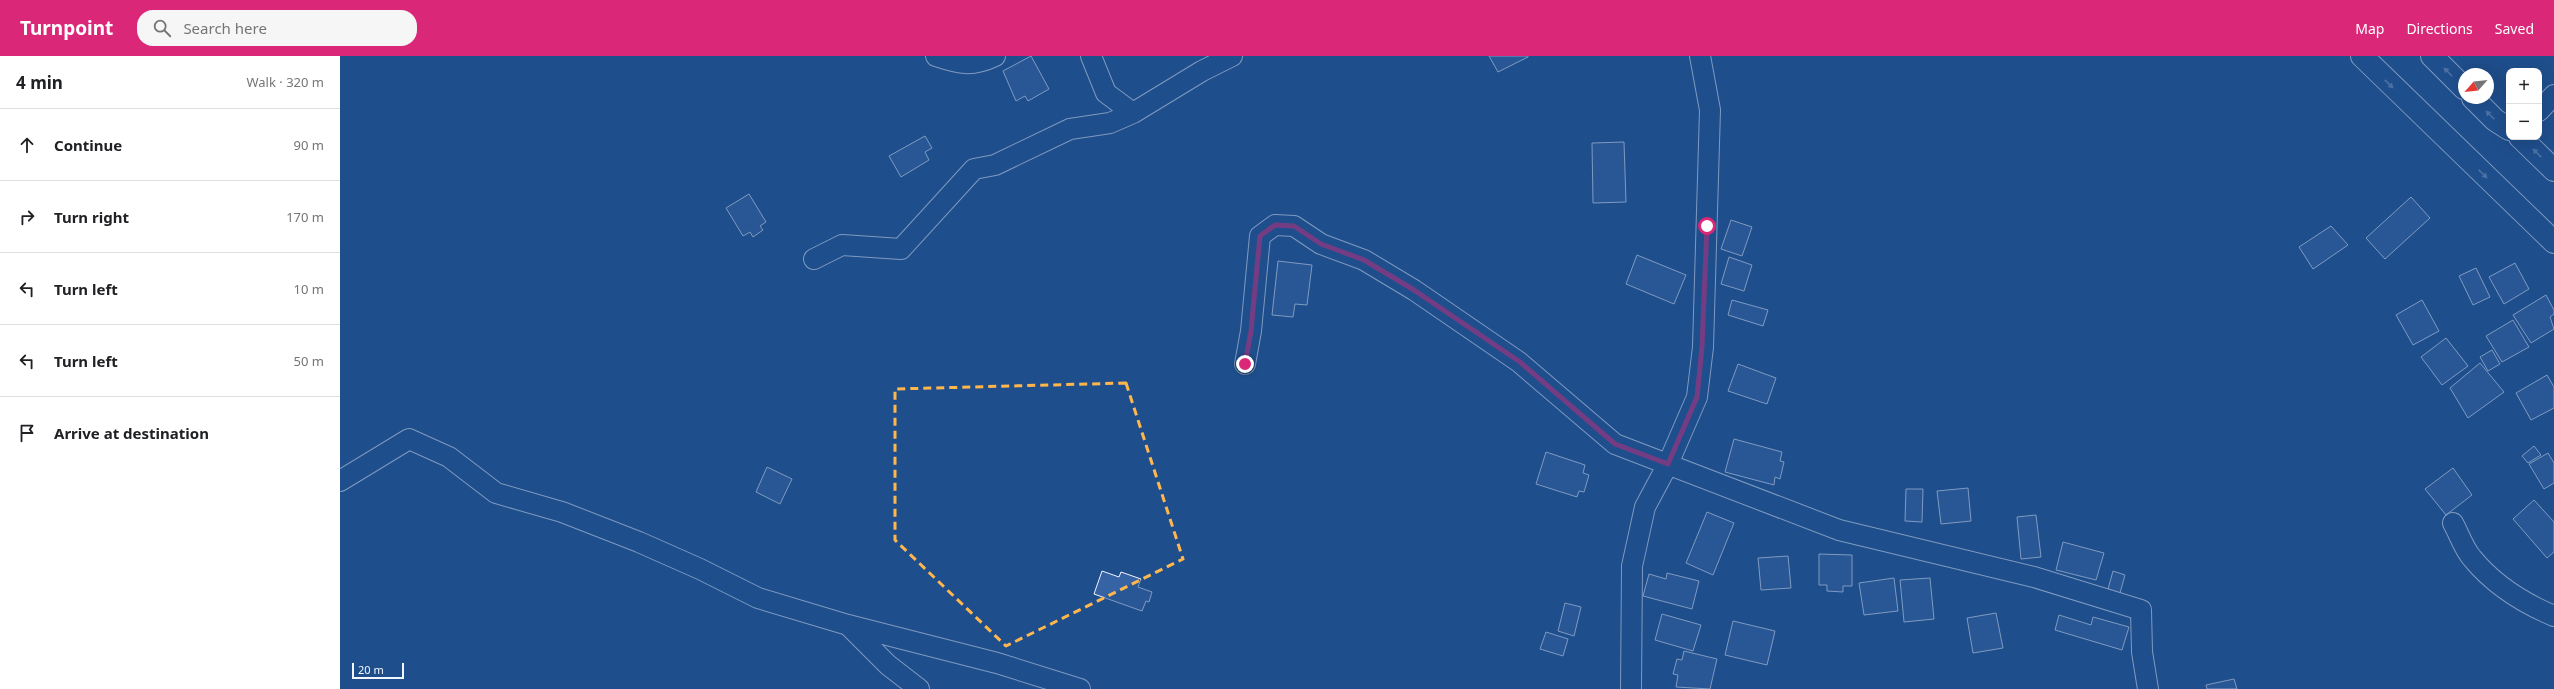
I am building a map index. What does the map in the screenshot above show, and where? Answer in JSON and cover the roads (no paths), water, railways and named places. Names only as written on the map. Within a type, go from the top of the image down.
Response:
[{"type":"main road","points":[[2362,56],[2554,242]]},
{"type":"main road","points":[[2432,56],[2458,82]]},
{"type":"main road","points":[[2479,104],[2495,120],[2506,127]]},
{"type":"main road","points":[[2523,140],[2554,170]]},
{"type":"street","points":[[936,56],[951,61],[978,64],[995,56]]},
{"type":"street","points":[[1091,56],[1106,93],[1133,113]]},
{"type":"street","points":[[814,259],[842,245],[901,248],[974,169],[995,165],[1070,129],[1110,123],[1133,113],[1202,71],[1232,56]]},
{"type":"street","points":[[1631,689],[1632,566],[1645,507],[1668,464],[1697,397],[1702,347],[1710,110],[1700,56]]},
{"type":"street","points":[[2542,108],[2554,95]]},
{"type":"street","points":[[1245,364],[1251,331],[1260,236],[1275,225],[1294,226],[1321,244],[1364,260],[1520,362],[1615,444],[1839,530],[2034,577],[2141,610],[2142,652],[2148,689]]},
{"type":"street","points":[[340,481],[409,440],[449,457],[496,493],[562,512],[640,542],[758,598],[848,625],[998,663],[1080,689]]},
{"type":"street","points":[[2453,523],[2471,558],[2500,586],[2535,608],[2554,616]]},
{"type":"street","points":[[848,625],[888,665],[918,689]]}]
